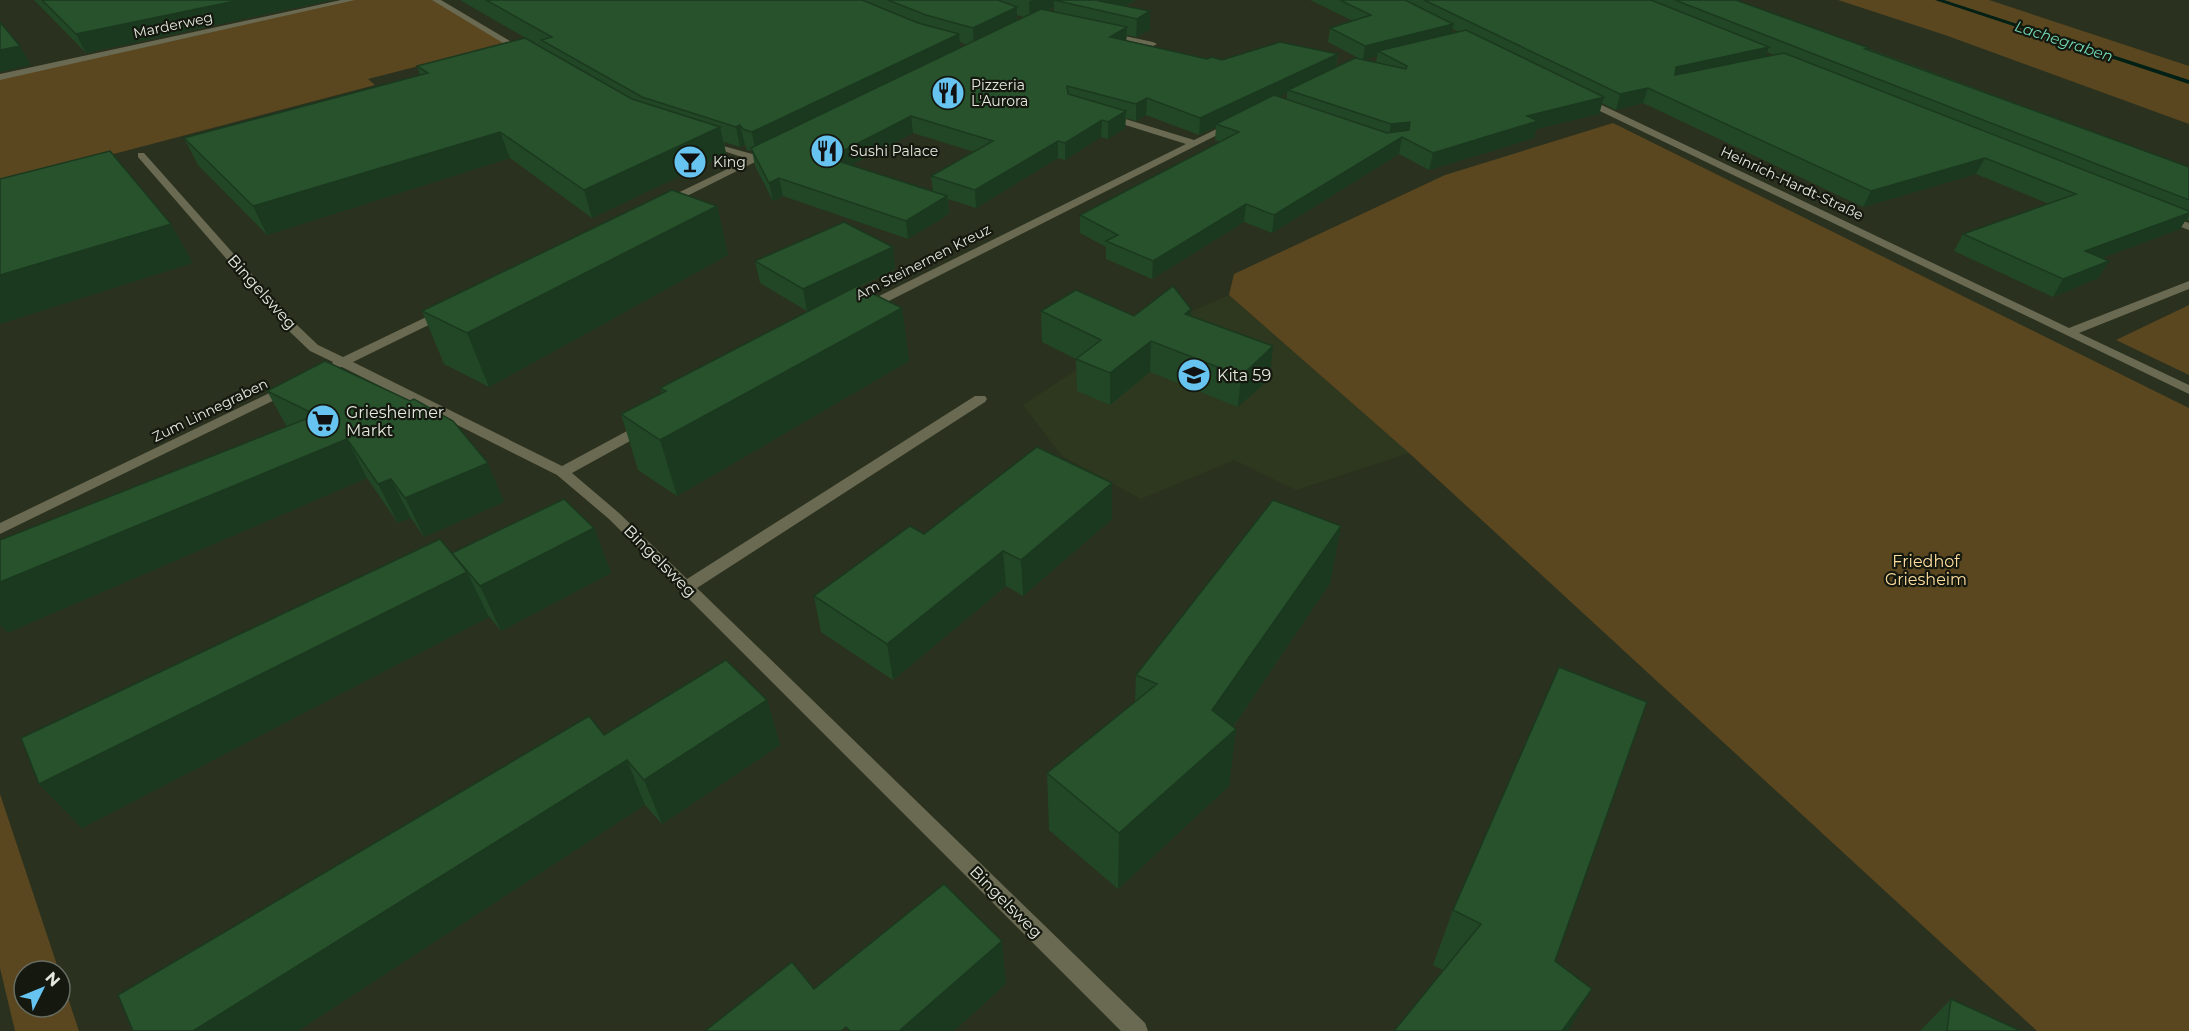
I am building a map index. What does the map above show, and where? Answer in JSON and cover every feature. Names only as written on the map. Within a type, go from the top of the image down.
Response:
[{"type":"street","name":"Marderweg","points":[[0,76],[351,0]]},
{"type":"street","points":[[436,0],[539,61]]},
{"type":"street","points":[[1096,32],[1153,44]]},
{"type":"street","name":"Heinrich-Hardt-Straße","points":[[1573,95],[2189,390]]},
{"type":"street","points":[[1093,112],[1193,143]]},
{"type":"street","name":"Am Steinernen Kreuz","points":[[859,311],[1242,120]]},
{"type":"street","points":[[693,138],[756,158]]},
{"type":"street","points":[[657,207],[777,148]]},
{"type":"street","name":"Bingelsweg","points":[[141,155],[293,328],[314,348],[562,472],[614,516],[1137,1031]]},
{"type":"street","points":[[2156,213],[2189,227]]},
{"type":"street","points":[[2070,332],[2189,285]]},
{"type":"street","points":[[321,372],[458,305]]},
{"type":"street","name":"Zum Linnegraben","points":[[0,529],[300,383]]},
{"type":"street","points":[[686,587],[980,399]]},
{"type":"street","points":[[562,472],[656,421]]},
{"type":"shaded area","name":"Kita 59","points":[[1229,295],[1409,453],[1296,490],[1234,460],[1141,499],[1062,456],[1023,405],[1114,345]]},
{"type":"green space","points":[[351,0],[436,0],[509,43],[368,79],[375,85],[0,184],[0,77]]},
{"type":"green space","points":[[1838,0],[1989,0],[2189,66],[2189,124],[1945,35]]},
{"type":"green space","name":"Friedhof Griesheim","points":[[1613,123],[2189,408],[2189,1031],[2037,1031],[1409,453],[1229,295],[1234,274],[1445,175]]},
{"type":"green space","points":[[2189,305],[2189,375],[2116,340]]},
{"type":"green space","points":[[0,794],[55,959],[12,959],[12,1018],[0,968]]},
{"type":"green space","points":[[72,1010],[79,1031],[15,1031],[12,1019],[72,1019]]},
{"type":"building","points":[[42,0],[240,0],[76,34]]},
{"type":"building","points":[[486,0],[862,0],[918,23],[959,34],[752,132],[743,129],[740,125],[736,127],[642,97],[541,40],[552,37]]},
{"type":"building","points":[[888,0],[998,0],[1017,7],[973,28],[926,15]]},
{"type":"building","points":[[1054,0],[1101,0],[1099,1],[1150,11],[1137,19]]},
{"type":"building","points":[[1340,0],[1405,0],[1453,24],[1365,46],[1330,28],[1371,15]]},
{"type":"building","points":[[1424,0],[1651,0],[1769,47],[1676,67],[1675,75],[1784,53],[2189,211],[2189,213],[2085,251],[2109,261],[2063,279],[1963,234],[2076,194],[1985,158],[1871,191],[1648,88],[1620,94]]},
{"type":"building","points":[[1675,0],[1736,0],[2189,167],[2189,200]]},
{"type":"building","points":[[1041,9],[1127,27],[1110,37],[1207,59],[1212,57],[1222,60],[1280,42],[1338,54],[1200,118],[1147,98],[1136,104],[1067,86],[1068,94],[1126,111],[1108,122],[1102,120],[1065,143],[1058,141],[975,190],[931,176],[993,141],[911,116],[829,158],[947,196],[906,221],[779,178],[769,183],[751,148]]},
{"type":"building","points":[[0,22],[20,46],[0,50]]},
{"type":"building","points":[[1466,30],[1604,97],[1527,116],[1538,121],[1433,153],[1402,137],[1274,215],[1246,204],[1153,261],[1106,241],[1118,235],[1080,215],[1239,132],[1216,124],[1274,95],[1387,133],[1409,130],[1410,122],[1391,124],[1288,90],[1355,58],[1406,69],[1407,66],[1378,51]]},
{"type":"building","points":[[525,38],[632,99],[720,127],[584,190],[500,132],[253,206],[184,138],[428,73],[417,66]]},
{"type":"building","points":[[110,151],[171,224],[0,275],[0,179]]},
{"type":"building","points":[[672,190],[717,206],[467,333],[422,311]]},
{"type":"building","points":[[844,222],[893,247],[803,289],[755,261]]},
{"type":"building","points":[[857,286],[902,308],[660,440],[621,414],[666,391],[660,388]]},
{"type":"building","points":[[1173,286],[1191,309],[1185,314],[1273,346],[1241,376],[1151,341],[1110,373],[1076,359],[1101,340],[1041,311],[1076,290],[1134,316]]},
{"type":"building","points":[[325,361],[410,401],[414,399],[453,421],[488,463],[405,498],[391,479],[378,484],[347,439],[0,582],[0,540],[316,415],[267,391]]},
{"type":"building","points":[[1037,447],[1112,483],[1021,560],[1003,551],[887,644],[814,596],[910,526],[924,534]]},
{"type":"building","points":[[564,499],[594,528],[480,586],[452,553]]},
{"type":"building","points":[[1273,500],[1341,526],[1212,710],[1236,729],[1119,833],[1047,773],[1157,684],[1136,675]]},
{"type":"building","points":[[440,539],[467,572],[39,784],[21,738]]},
{"type":"building","points":[[726,660],[767,700],[644,780],[627,760],[193,1031],[133,1031],[118,995],[589,716],[604,735]]},
{"type":"building","points":[[1559,667],[1647,702],[1555,961],[1592,989],[1562,1031],[1394,1031],[1481,924],[1453,910]]},
{"type":"building","points":[[944,884],[1002,941],[899,1031],[850,1031],[846,1027],[841,1031],[705,1031],[792,962],[814,989]]},
{"type":"building","points":[[1951,999],[2021,1031],[1947,1031]]},
{"type":"waterway","name":"Lachegraben","points":[[1938,0],[2189,82]]},
{"type":"place","name":"Pizzeria L'Aurora","points":[[948,93]]},
{"type":"place","name":"Sushi Palace","points":[[827,151]]},
{"type":"place","name":"King","points":[[690,162]]},
{"type":"place","name":"Kita 59","points":[[1194,375]]},
{"type":"place","name":"Griesheimer Markt","points":[[323,421]]}]
